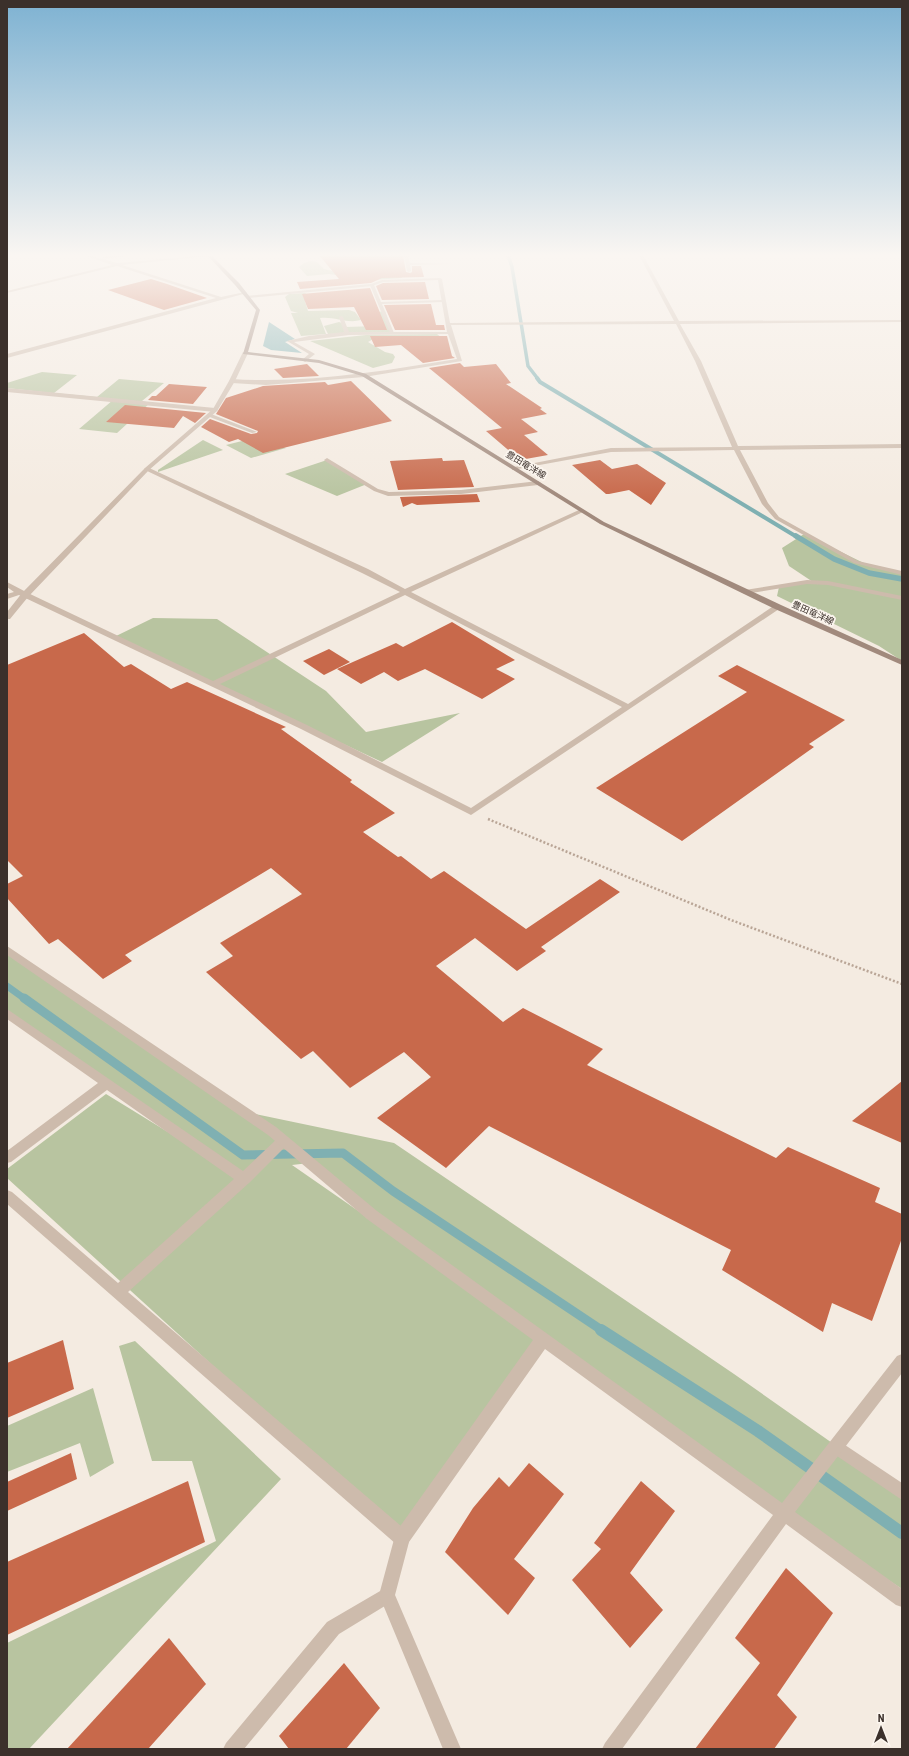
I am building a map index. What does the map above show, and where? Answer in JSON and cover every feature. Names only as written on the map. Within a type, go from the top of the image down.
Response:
[{"type":"main road","points":[[245,353],[250,337]]},
{"type":"main road","name":"豊田竜洋線","points":[[245,353],[319,362],[364,375],[581,511],[630,537],[745,592],[902,664]]},
{"type":"street","points":[[7,356],[77,337]]},
{"type":"street","points":[[305,360],[312,354],[289,341],[315,337]]},
{"type":"street","points":[[232,381],[266,383],[364,375],[460,360],[452,337]]},
{"type":"street","points":[[685,337],[698,362],[735,447],[765,504],[777,518],[856,562],[902,573]]},
{"type":"street","points":[[7,617],[22,594],[147,469],[215,410],[232,381],[245,353]]},
{"type":"street","points":[[7,390],[215,410]]},
{"type":"street","points":[[209,415],[254,432]]},
{"type":"street","points":[[514,469],[611,450],[735,447],[902,446]]},
{"type":"street","points":[[327,460],[376,490],[388,494],[461,492],[538,483]]},
{"type":"street","points":[[147,469],[365,571],[628,707]]},
{"type":"street","points":[[213,684],[405,592],[581,511]]},
{"type":"street","points":[[745,592],[807,582],[828,584],[902,598]]},
{"type":"street","points":[[7,584],[22,594],[304,727],[471,812],[778,607]]},
{"type":"street","points":[[7,597],[22,594]]},
{"type":"street","points":[[7,950],[272,1131],[372,1215],[902,1599]]},
{"type":"street","points":[[7,1013],[244,1179]]},
{"type":"street","points":[[7,1158],[107,1083]]},
{"type":"street","points":[[118,1292],[244,1179],[283,1141]]},
{"type":"street","points":[[7,1196],[402,1538]]},
{"type":"street","points":[[452,1749],[387,1595],[402,1538],[543,1339]]},
{"type":"street","points":[[611,1749],[784,1513],[902,1361]]},
{"type":"street","points":[[836,1447],[902,1492]]},
{"type":"street","points":[[232,1749],[333,1628],[387,1595]]},
{"type":"path","points":[[471,812],[731,920],[902,984]]},
{"type":"green space","points":[[348,337],[442,338],[375,338],[368,342],[385,352],[393,354],[395,357],[392,363],[373,368],[310,341]]},
{"type":"green space","points":[[42,372],[77,375],[54,393],[97,397],[119,379],[164,383],[142,401],[150,403],[117,433],[79,429],[113,400],[7,388],[7,383]]},
{"type":"green space","points":[[258,437],[286,448],[251,458],[226,445]]},
{"type":"green space","points":[[203,440],[223,450],[158,472],[158,470]]},
{"type":"green space","points":[[327,460],[367,484],[337,496],[285,474]]},
{"type":"green space","points":[[804,534],[872,567],[902,572],[902,661],[879,646],[777,596],[779,587],[813,582],[789,566],[782,548]]},
{"type":"green space","points":[[153,618],[217,619],[326,691],[366,732],[460,713],[382,762],[114,637]]},
{"type":"green space","points":[[7,951],[241,1111],[394,1143],[734,1374],[902,1492],[902,1589],[745,1485],[309,1163],[292,1165],[543,1339],[402,1538],[7,1178],[7,1169],[106,1094],[233,1172],[7,1013]]},
{"type":"green space","points":[[135,1341],[281,1479],[29,1749],[7,1749],[7,1643],[216,1541],[192,1461],[152,1461],[119,1346]]},
{"type":"green space","points":[[93,1388],[114,1463],[90,1477],[80,1443],[7,1472],[7,1426]]},
{"type":"water","points":[[265,337],[292,337],[295,339],[285,342],[302,353],[271,350],[263,346]]},
{"type":"building","points":[[370,337],[447,337],[452,356],[455,358],[423,363],[401,345],[375,347]]},
{"type":"building","points":[[460,363],[464,367],[496,364],[511,383],[506,384],[542,408],[540,409],[547,414],[521,419],[538,432],[524,435],[548,455],[520,460],[486,431],[502,428],[429,368]]},
{"type":"building","points":[[307,364],[319,376],[283,378],[274,369]]},
{"type":"building","points":[[351,381],[392,421],[263,453],[238,439],[229,442],[201,427],[210,419],[251,434],[257,433],[258,431],[216,414],[226,398],[263,386],[325,382],[328,385]]},
{"type":"building","points":[[169,384],[207,387],[193,404],[148,400],[152,396],[156,396]]},
{"type":"building","points":[[125,405],[206,413],[195,423],[183,416],[174,428],[106,422]]},
{"type":"building","points":[[442,458],[443,461],[464,460],[474,487],[398,490],[390,461]]},
{"type":"building","points":[[600,460],[612,469],[637,464],[666,483],[651,505],[629,490],[606,494],[572,465]]},
{"type":"building","points":[[477,494],[480,502],[417,505],[412,503],[403,507],[400,497]]},
{"type":"building","points":[[452,622],[515,660],[496,669],[515,679],[482,699],[425,669],[398,681],[384,672],[361,684],[337,669],[396,643],[403,647]]},
{"type":"building","points":[[84,633],[124,667],[131,664],[171,689],[187,682],[286,727],[281,729],[352,780],[350,782],[395,813],[363,832],[398,857],[401,856],[431,879],[444,871],[526,929],[600,879],[620,892],[541,947],[546,951],[517,971],[475,938],[436,966],[503,1022],[523,1008],[603,1049],[587,1065],[776,1158],[788,1147],[880,1188],[875,1202],[902,1214],[902,1238],[872,1321],[832,1303],[823,1332],[722,1270],[731,1250],[489,1126],[446,1168],[377,1118],[431,1077],[404,1052],[350,1088],[313,1051],[301,1059],[206,972],[233,956],[220,943],[302,894],[271,868],[125,955],[132,961],[103,979],[58,939],[49,944],[7,898],[7,884],[23,876],[7,860],[7,665]]},
{"type":"building","points":[[329,649],[350,662],[324,675],[303,661]]},
{"type":"building","points":[[737,665],[845,720],[809,744],[814,747],[682,841],[596,788],[747,692],[718,676]]},
{"type":"building","points":[[902,1081],[902,1143],[852,1121]]},
{"type":"building","points":[[63,1340],[74,1389],[7,1418],[7,1363]]},
{"type":"building","points":[[71,1453],[77,1479],[7,1511],[7,1482]]},
{"type":"building","points":[[529,1463],[564,1494],[514,1559],[535,1578],[508,1615],[445,1552],[473,1508],[499,1477],[509,1487]]},
{"type":"building","points":[[188,1481],[205,1542],[7,1635],[7,1562]]},
{"type":"building","points":[[641,1481],[675,1511],[630,1573],[663,1610],[630,1648],[572,1580],[601,1549],[594,1543]]},
{"type":"building","points":[[786,1568],[833,1613],[777,1695],[797,1717],[774,1749],[695,1749],[760,1663],[735,1638]]},
{"type":"building","points":[[169,1638],[206,1684],[148,1749],[67,1749]]},
{"type":"building","points":[[344,1663],[380,1708],[346,1749],[289,1749],[279,1736]]},
{"type":"waterway","points":[[523,337],[528,366],[538,379]]},
{"type":"waterway","points":[[537,378],[540,382],[797,537]]},
{"type":"waterway","points":[[796,536],[834,559],[869,573],[902,579]]},
{"type":"waterway","points":[[7,986],[25,999]]},
{"type":"waterway","points":[[24,998],[243,1155],[343,1153],[393,1191],[603,1331]]},
{"type":"waterway","points":[[601,1330],[758,1431],[902,1533]]}]
